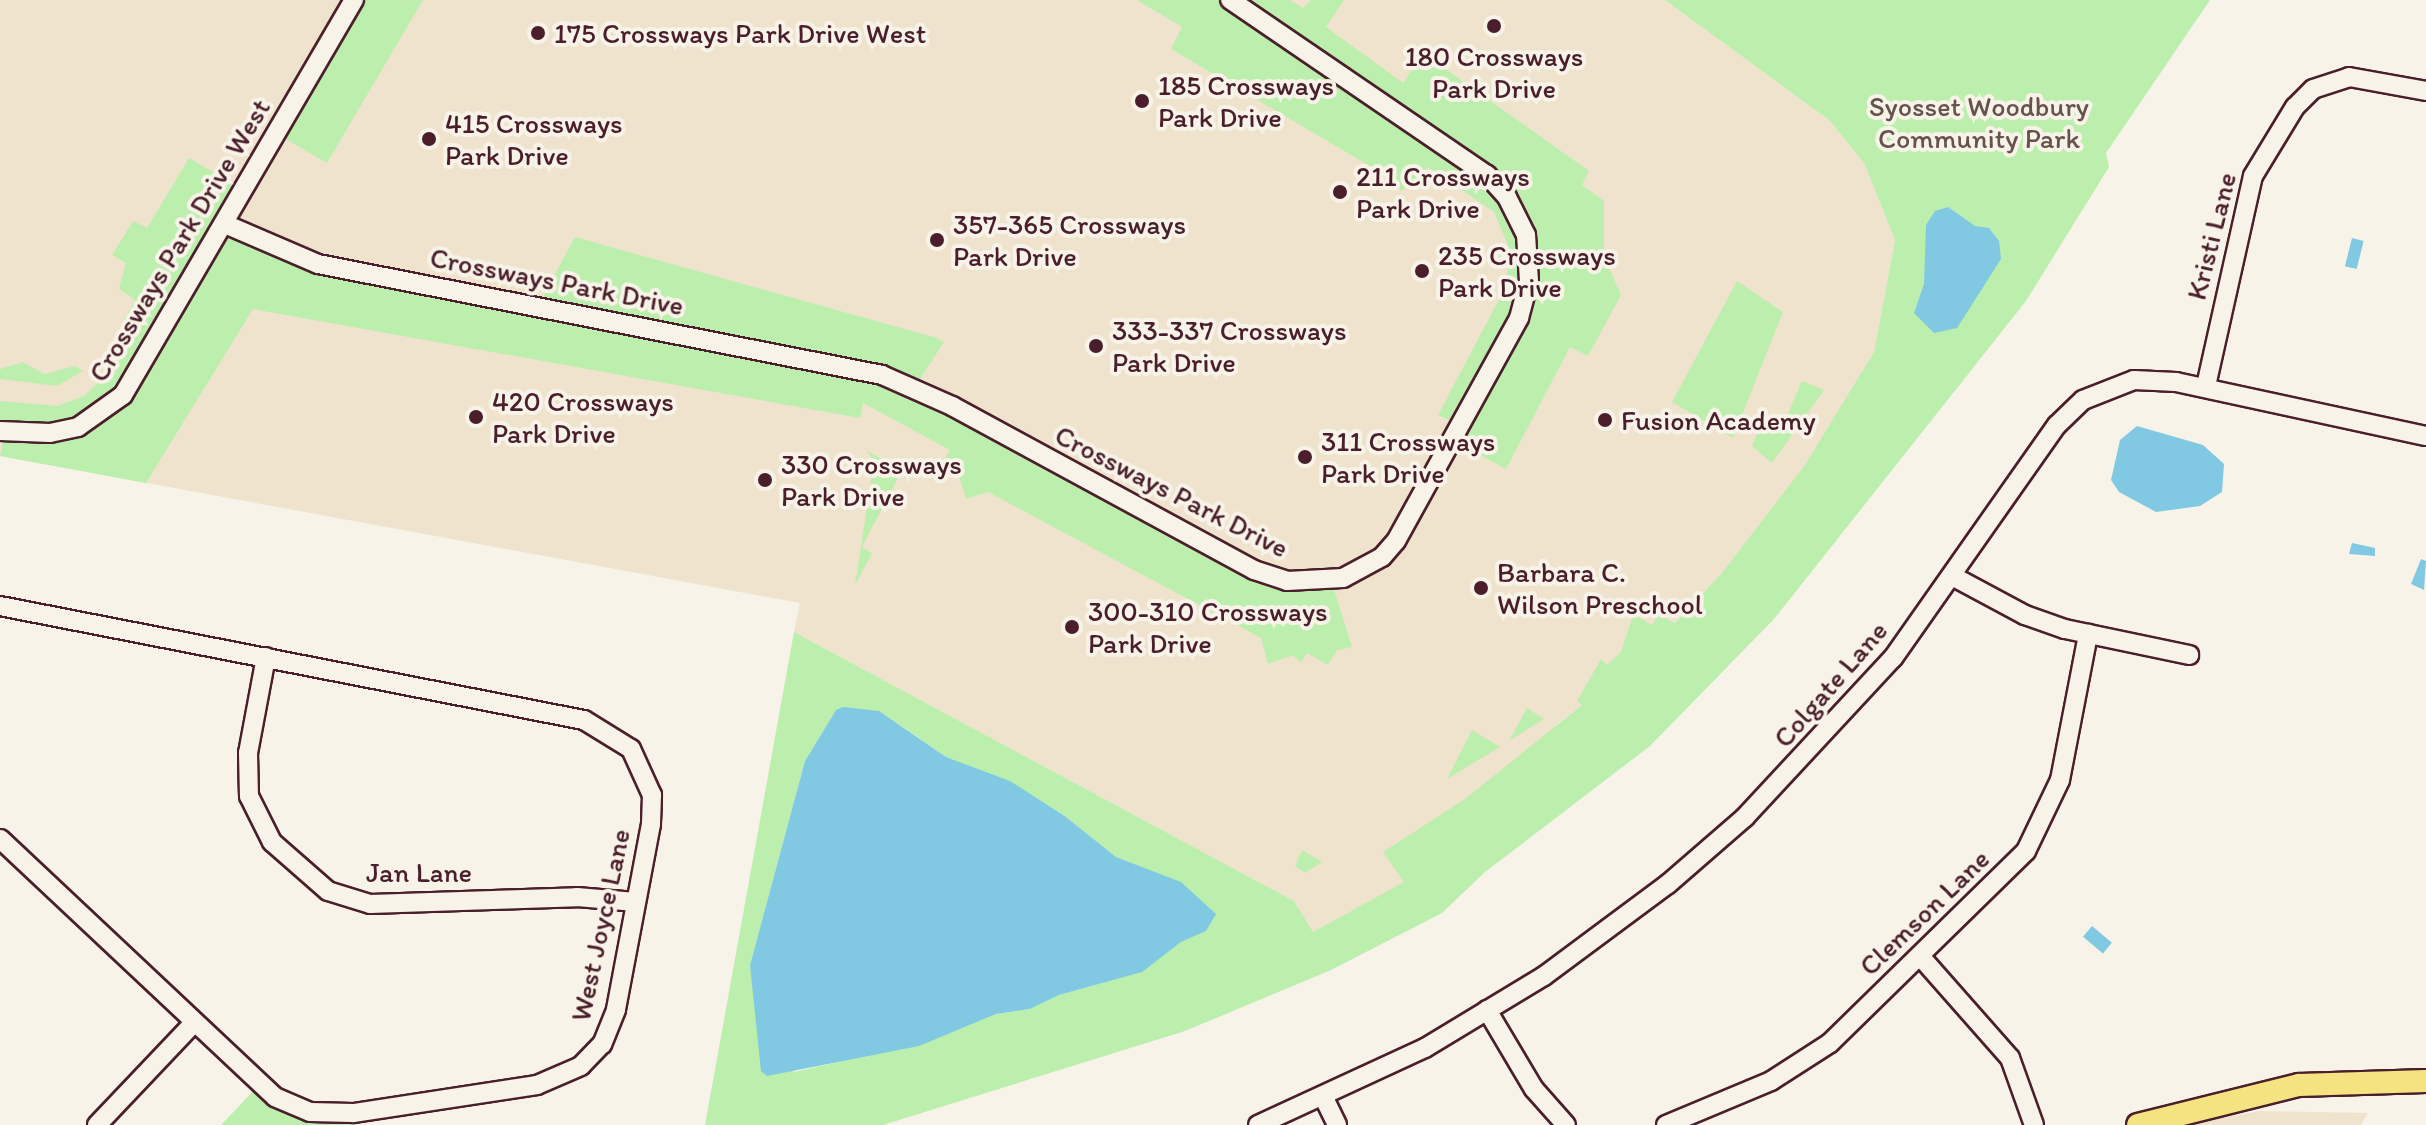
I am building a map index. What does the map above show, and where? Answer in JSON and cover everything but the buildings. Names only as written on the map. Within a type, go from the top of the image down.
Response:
[{"type":"main road","points":[[2138,1125],[2299,1085],[2426,1081]]},
{"type":"street","name":"Crossways Park Drive West","points":[[0,431],[50,433],[78,427],[108,410],[142,369],[354,0]]},
{"type":"street","name":"Crossways Park Drive","points":[[225,224],[318,264],[882,375],[952,406],[1254,570],[1287,581],[1343,578],[1382,557],[1396,541],[1519,318],[1529,281],[1526,235],[1507,197],[1487,175],[1230,0]]},
{"type":"street","name":"Kristi Lane","points":[[2206,386],[2253,176],[2295,107],[2313,89],[2349,77],[2426,91]]},
{"type":"street","name":"Colgate Lane","points":[[1258,1125],[1324,1098],[1487,1010],[1606,932],[1745,817],[1853,706],[1954,577],[2057,425],[2083,400],[2134,380],[2206,386],[2426,436]]},
{"type":"street","points":[[1954,577],[2025,615],[2088,634],[2189,655]]},
{"type":"street","name":"West Joyce Lane","points":[[0,606],[555,713],[611,733],[641,761],[652,795],[636,902],[608,1033],[581,1066],[537,1085],[353,1113],[310,1112],[275,1097],[193,1024],[0,839]]},
{"type":"street","name":"Clemson Lane","points":[[1666,1125],[1799,1067],[1920,956],[2026,851],[2046,817],[2060,780],[2088,634]]},
{"type":"street","name":"Jan Lane","points":[[266,657],[248,753],[249,796],[272,842],[328,891],[370,904],[577,897],[636,902]]},
{"type":"street","points":[[1920,956],[2010,1058],[2034,1125]]},
{"type":"street","points":[[1487,1010],[1534,1089],[1566,1125]]},
{"type":"street","points":[[97,1125],[193,1024]]},
{"type":"street","points":[[1324,1098],[1337,1125]]},
{"type":"shaded area","points":[[0,0],[1665,0],[1829,120],[1864,163],[1895,240],[1874,352],[1806,467],[1723,572],[1636,663],[1555,726],[1405,882],[1312,933],[1294,901],[794,632],[800,603],[0,456]]},
{"type":"shaded area","points":[[2260,1111],[2368,1113],[2361,1125],[2183,1125]]},
{"type":"green space","points":[[354,0],[423,0],[327,163],[277,134]]},
{"type":"green space","points":[[1137,0],[1290,0],[1303,8],[1311,0],[1344,0],[1326,27],[1403,83],[1423,53],[1589,171],[1582,185],[1604,201],[1604,256],[1621,295],[1588,356],[1570,347],[1506,469],[1453,440],[1460,425],[1438,415],[1505,288],[1510,250],[1494,212],[1428,167],[1401,191],[1390,178],[1171,49],[1182,27]]},
{"type":"green space","name":"Syosset Woodbury Community Park","points":[[1665,0],[2210,0],[2106,153],[2109,167],[2026,301],[1774,619],[1650,746],[1485,872],[1442,913],[1331,970],[1185,1031],[883,1125],[705,1125],[794,632],[1294,901],[1313,932],[1404,882],[1383,852],[1465,799],[1582,705],[1577,701],[1601,659],[1607,665],[1621,652],[1633,615],[1627,599],[1639,605],[1635,615],[1652,625],[1658,614],[1675,623],[1721,574],[1805,465],[1874,352],[1895,240],[1864,163],[1829,120]],"holes":[[[836,710],[897,723],[946,757],[1010,782],[1066,817],[1116,857],[1163,876],[1206,931],[1181,942],[1141,972],[1059,995],[1030,1009],[996,1014],[930,1041],[794,1072],[759,1015],[750,965],[805,761]]]},
{"type":"green space","points":[[189,158],[244,190],[225,224],[299,258],[538,306],[575,237],[937,338],[944,342],[914,388],[1254,570],[1331,580],[1352,647],[1337,650],[1328,665],[1307,653],[1301,663],[1293,655],[1268,664],[1261,638],[988,492],[966,499],[958,473],[962,469],[945,458],[950,450],[863,403],[860,418],[253,309],[146,483],[0,456],[5,431],[0,429],[0,401],[57,406],[84,396],[104,377],[132,331],[124,319],[135,300],[119,289],[126,263],[112,255],[133,221],[147,228]]},
{"type":"green space","points":[[1737,281],[1783,312],[1733,438],[1672,402]]},
{"type":"green space","points":[[23,362],[44,374],[75,366],[83,371],[57,386],[0,379],[0,369]]},
{"type":"green space","points":[[1802,381],[1824,390],[1772,463],[1752,446],[1762,423],[1781,430]]},
{"type":"green space","points":[[867,451],[912,475],[910,480],[900,474],[862,547],[872,553],[855,585],[874,462]]},
{"type":"green space","points":[[1527,708],[1544,719],[1509,741]]},
{"type":"green space","points":[[1472,730],[1500,747],[1447,779]]},
{"type":"green space","points":[[1302,850],[1322,862],[1305,873],[1295,866]]},
{"type":"green space","points":[[259,1085],[275,1097],[353,1113],[355,1125],[221,1125]]},
{"type":"water","points":[[1948,207],[1975,226],[1989,228],[1999,241],[2001,259],[1957,328],[1934,333],[1914,313],[1924,284],[1926,225],[1935,211]]},
{"type":"water","points":[[2352,238],[2364,241],[2357,269],[2345,266]]},
{"type":"water","points":[[2137,426],[2203,445],[2224,464],[2222,492],[2200,506],[2156,512],[2119,492],[2111,480],[2120,440]]},
{"type":"water","points":[[2352,543],[2375,548],[2375,556],[2349,554]]},
{"type":"water","points":[[2421,559],[2426,561],[2424,590],[2411,584]]},
{"type":"water","points":[[843,707],[879,711],[946,757],[1010,781],[1066,817],[1116,857],[1181,882],[1216,914],[1206,931],[1181,942],[1142,972],[1059,995],[1030,1009],[996,1014],[919,1046],[767,1076],[761,1071],[750,965],[805,761],[836,710]]},
{"type":"water","points":[[2092,926],[2112,943],[2103,953],[2083,937]]},
{"type":"place","name":"180 Crossways Park Drive","points":[[1494,26]]},
{"type":"place","name":"175 Crossways Park Drive West","points":[[538,33]]},
{"type":"place","name":"185 Crossways Park Drive","points":[[1142,101]]},
{"type":"place","name":"415 Crossways Park Drive","points":[[429,139]]},
{"type":"place","name":"211 Crossways Park Drive","points":[[1340,192]]},
{"type":"place","name":"357-365 Crossways Park Drive","points":[[937,240]]},
{"type":"place","name":"235 Crossways Park Drive","points":[[1422,271]]},
{"type":"place","name":"333-337 Crossways Park Drive","points":[[1096,346]]},
{"type":"place","name":"420 Crossways Park Drive","points":[[476,417]]},
{"type":"place","name":"Fusion Academy","points":[[1605,420]]},
{"type":"place","name":"311 Crossways Park Drive","points":[[1305,457]]},
{"type":"place","name":"330 Crossways Park Drive","points":[[765,480]]},
{"type":"place","name":"Barbara C. Wilson Preschool","points":[[1481,588]]},
{"type":"place","name":"300-310 Crossways Park Drive","points":[[1072,627]]}]
